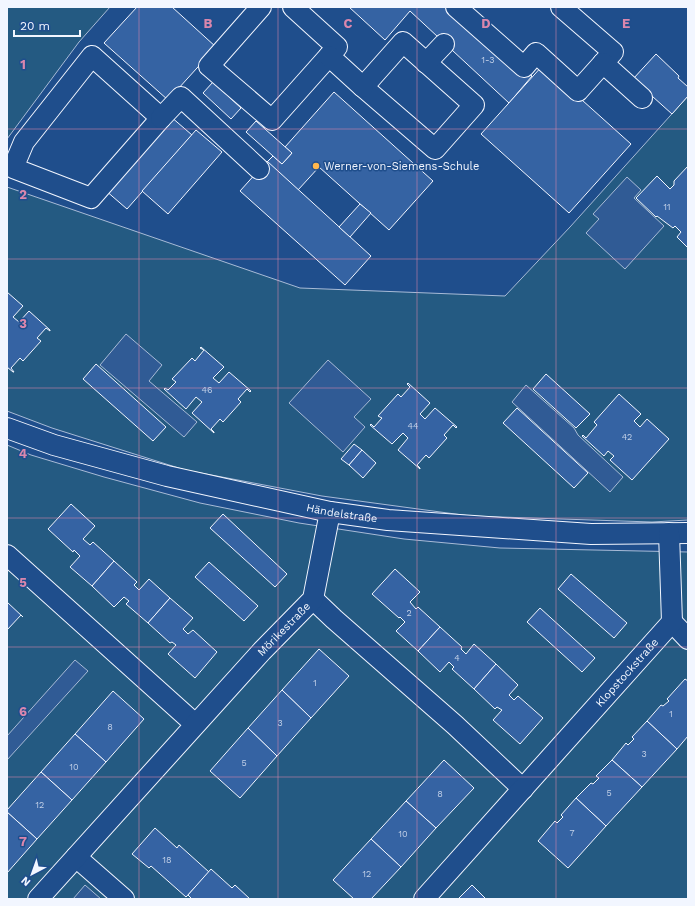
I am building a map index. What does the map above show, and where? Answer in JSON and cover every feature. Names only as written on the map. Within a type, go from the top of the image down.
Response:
[{"type":"street","points":[[261,7],[209,66],[272,120],[337,46],[293,7]]},
{"type":"street","points":[[456,7],[524,67],[536,54],[578,91],[613,52],[561,7]]},
{"type":"street","points":[[329,56],[363,87],[435,149],[474,105],[403,42],[363,87]]},
{"type":"street","points":[[426,63],[444,44]]},
{"type":"street","points":[[161,118],[92,56],[24,142],[12,168],[91,198],[181,96],[259,169]]},
{"type":"street","points":[[603,63],[642,98]]},
{"type":"street","name":"Händelstraße","points":[[9,435],[54,445],[167,476],[330,512],[388,520],[583,533],[678,533]]},
{"type":"street","name":"Mörikestraße","points":[[38,899],[195,724],[262,651],[313,599],[330,512]]},
{"type":"street","points":[[678,533],[672,622],[688,639]]},
{"type":"street","points":[[7,555],[195,724]]},
{"type":"street","points":[[313,599],[523,789]]},
{"type":"street","name":"Klopstockstraße","points":[[424,899],[672,622]]},
{"type":"street","points":[[76,857],[124,899]]},
{"type":"shaded area","points":[[7,7],[110,7],[79,42],[7,139]]},
{"type":"shaded area","points":[[688,96],[688,520],[652,522],[470,516],[322,496],[185,470],[52,428],[7,411],[7,187],[300,288],[505,296],[570,227]]},
{"type":"shaded area","points":[[627,177],[641,190],[634,198],[664,226],[625,269],[586,233],[599,219],[593,214]]},
{"type":"shaded area","points":[[126,334],[162,365],[149,381],[197,422],[184,437],[100,365]]},
{"type":"shaded area","points":[[328,360],[371,399],[354,417],[365,427],[343,452],[289,403]]},
{"type":"shaded area","points":[[526,385],[574,428],[578,435],[623,477],[610,492],[512,402]]},
{"type":"shaded area","points":[[7,445],[31,455],[104,477],[200,503],[299,523],[404,539],[500,548],[688,552],[688,899],[7,899]]},
{"type":"shaded area","points":[[75,660],[88,671],[7,760],[7,736]]},
{"type":"shaded area","points":[[85,885],[101,899],[73,899]]},
{"type":"building","points":[[137,7],[172,7],[216,47],[168,100],[104,43]]},
{"type":"building","points":[[349,7],[453,7],[532,76],[509,103],[410,11],[385,40]]},
{"type":"building","points":[[656,54],[688,87],[688,96],[672,114],[633,79]]},
{"type":"building","points":[[543,65],[631,144],[569,213],[481,134]]},
{"type":"building","points":[[213,82],[241,108],[231,119],[203,93]]},
{"type":"building","points":[[334,92],[433,181],[389,230],[319,167],[298,190],[267,162],[273,156],[282,164],[292,153],[285,147]]},
{"type":"building","points":[[170,116],[192,135],[127,209],[105,190]]},
{"type":"building","points":[[256,121],[292,153],[282,164],[246,132]]},
{"type":"building","points":[[196,130],[222,152],[168,214],[142,191]]},
{"type":"building","points":[[267,161],[371,256],[345,285],[240,191]]},
{"type":"building","points":[[688,166],[688,248],[677,237],[681,232],[675,226],[673,228],[657,216],[656,217],[636,198],[657,176],[670,189],[674,185],[674,181]]},
{"type":"building","points":[[360,204],[371,213],[350,237],[339,227]]},
{"type":"building","points":[[7,292],[23,306],[13,317],[19,322],[29,311],[50,330],[46,328],[37,338],[41,341],[23,361],[20,358],[11,368],[14,372],[7,367]]},
{"type":"building","points":[[201,347],[224,367],[213,378],[219,383],[229,372],[251,391],[250,392],[247,389],[238,399],[241,402],[223,422],[220,419],[211,429],[214,433],[192,413],[202,402],[196,397],[186,409],[164,389],[165,388],[168,390],[176,382],[172,379],[192,358],[195,361],[204,350],[200,348]]},
{"type":"building","points":[[96,364],[166,427],[153,441],[83,379]]},
{"type":"building","points":[[546,374],[590,414],[576,428],[533,389]]},
{"type":"building","points":[[408,383],[430,403],[420,414],[425,419],[435,408],[457,427],[456,428],[453,425],[444,435],[447,438],[429,458],[426,455],[417,465],[420,469],[398,450],[408,438],[403,433],[392,444],[370,425],[371,424],[374,427],[382,418],[378,416],[398,394],[401,397],[410,387],[407,384]]},
{"type":"building","points":[[619,394],[641,414],[634,421],[640,427],[647,419],[669,439],[632,480],[610,460],[614,456],[608,451],[604,456],[582,436],[583,435],[586,438],[597,425],[594,422]]},
{"type":"building","points":[[517,408],[588,473],[574,488],[503,423]]},
{"type":"building","points":[[354,444],[362,450],[349,465],[341,459]]},
{"type":"building","points":[[362,450],[376,463],[363,478],[349,465]]},
{"type":"building","points":[[71,504],[95,526],[83,539],[90,545],[93,542],[114,561],[92,586],[70,567],[80,556],[74,550],[73,552],[48,529]]},
{"type":"building","points":[[223,514],[287,574],[275,587],[210,528]]},
{"type":"building","points":[[114,561],[137,582],[134,585],[139,590],[149,579],[170,598],[148,623],[126,604],[129,601],[124,597],[114,607],[92,586]]},
{"type":"building","points":[[209,562],[258,606],[244,621],[195,577]]},
{"type":"building","points":[[395,569],[420,592],[410,602],[416,609],[418,607],[440,627],[418,651],[396,631],[405,622],[372,594]]},
{"type":"building","points":[[571,574],[627,623],[614,638],[558,589]]},
{"type":"building","points":[[170,598],[193,618],[183,629],[188,634],[193,630],[217,652],[195,678],[168,654],[176,645],[172,642],[170,643],[148,623]]},
{"type":"building","points":[[7,602],[21,615],[7,630]]},
{"type":"building","points":[[540,608],[595,658],[582,672],[527,622]]},
{"type":"building","points":[[440,627],[462,647],[461,649],[466,654],[474,644],[496,664],[474,689],[452,669],[454,667],[449,662],[440,672],[418,651]]},
{"type":"building","points":[[319,649],[349,676],[311,718],[282,690]]},
{"type":"building","points":[[496,664],[518,685],[509,695],[514,700],[518,696],[543,718],[520,744],[493,720],[502,710],[497,707],[495,709],[474,689]]},
{"type":"building","points":[[685,679],[688,681],[688,736],[677,749],[647,721],[661,705],[663,706],[669,701],[667,699]]},
{"type":"building","points":[[282,690],[311,718],[277,756],[248,728]]},
{"type":"building","points":[[113,691],[144,719],[106,762],[75,734]]},
{"type":"building","points":[[647,721],[677,749],[642,787],[612,760],[626,743],[628,745],[634,739],[632,737]]},
{"type":"building","points":[[248,728],[277,756],[240,798],[210,771]]},
{"type":"building","points":[[75,734],[106,762],[72,800],[41,772]]},
{"type":"building","points":[[444,760],[474,788],[436,828],[406,801]]},
{"type":"building","points":[[612,760],[642,787],[606,826],[576,798],[591,783],[593,784],[599,778],[596,776]]},
{"type":"building","points":[[41,772],[72,800],[37,839],[7,812],[7,810]]},
{"type":"building","points":[[576,798],[606,826],[568,868],[538,841],[555,821],[557,823],[563,817],[561,815]]},
{"type":"building","points":[[406,801],[436,828],[401,867],[371,839]]},
{"type":"building","points":[[7,812],[37,839],[7,873]]},
{"type":"building","points":[[155,828],[177,848],[179,845],[209,872],[186,897],[151,866],[149,868],[132,854]]},
{"type":"building","points":[[371,839],[401,867],[371,899],[354,899],[333,880]]},
{"type":"building","points":[[211,869],[232,888],[235,885],[250,899],[192,899],[188,895]]},
{"type":"building","points":[[472,885],[486,899],[458,899]]},
{"type":"place","name":"Werner-von-Siemens-Schule","points":[[316,166]]}]
